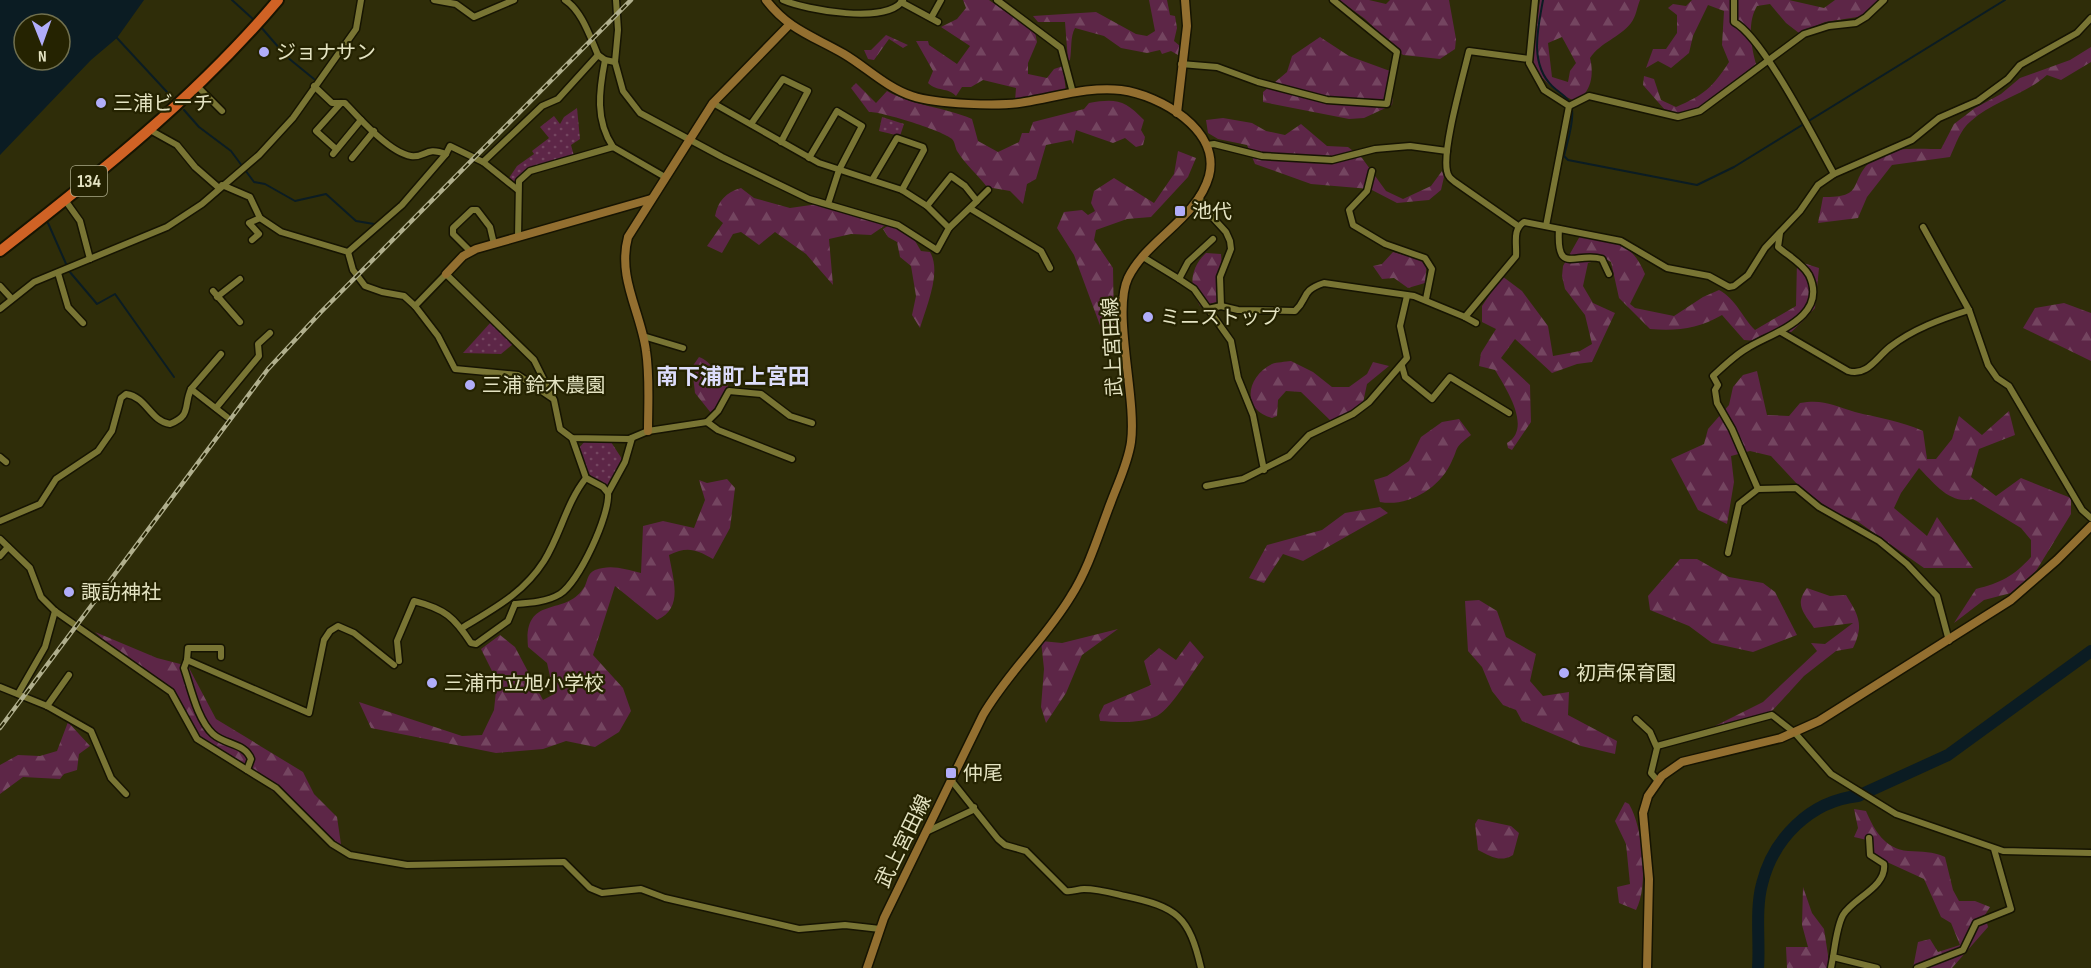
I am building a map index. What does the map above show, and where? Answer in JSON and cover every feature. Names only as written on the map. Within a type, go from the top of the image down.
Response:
[{"type":"highway","name":"134","points":[[0,251],[150,130],[197,86],[278,0]]},
{"type":"street","points":[[0,309],[34,282],[167,227],[202,204],[278,135],[356,29],[361,0]]},
{"type":"street","points":[[434,0],[456,4],[474,17],[514,0]]},
{"type":"street","points":[[566,0],[575,2],[598,55],[604,60],[615,62]]},
{"type":"street","points":[[616,0],[615,62],[623,91],[636,108],[652,120],[690,140],[809,199],[905,228],[937,250],[949,228],[988,190]]},
{"type":"street","points":[[765,0],[789,25],[845,55],[911,96],[931,100],[997,104],[1022,103],[1108,89],[1127,91],[1178,113],[1196,128],[1207,145],[1262,156],[1332,160],[1375,148],[1410,146],[1447,151]]},
{"type":"street","points":[[783,0],[834,12],[866,13],[893,10],[902,1],[938,22]]},
{"type":"street","points":[[931,18],[941,0]]},
{"type":"street","points":[[997,0],[1061,48],[1073,93]]},
{"type":"street","points":[[1178,113],[1181,64],[1187,26],[1185,0]]},
{"type":"street","points":[[1181,64],[1217,67],[1258,82],[1327,100],[1387,104],[1397,52],[1333,0]]},
{"type":"street","points":[[1535,0],[1529,59],[1544,90],[1571,105]]},
{"type":"street","points":[[1734,0],[1734,22],[1745,28],[1768,60],[1834,174]]},
{"type":"street","points":[[1571,105],[1589,96],[1678,117],[1689,116],[1700,111],[1804,34],[1829,26],[1856,23],[1884,0]]},
{"type":"street","points":[[1465,317],[1516,256],[1515,234],[1518,226],[1524,222],[1622,241],[1667,268],[1709,276],[1728,287],[1734,286],[1748,275],[1818,185],[1834,174],[1905,144],[1940,118],[1978,101],[2008,79],[2020,65],[2077,33],[2091,18]]},
{"type":"street","points":[[648,431],[647,356],[626,278],[624,259],[630,231],[713,103],[789,25]]},
{"type":"street","points":[[1518,226],[1448,176],[1447,151],[1469,51],[1529,59]]},
{"type":"street","points":[[483,162],[542,106],[558,99],[598,55]]},
{"type":"street","points":[[604,60],[599,93],[601,118],[606,136],[613,147],[665,177]]},
{"type":"street","points":[[751,124],[782,80],[785,79],[808,91],[781,142]]},
{"type":"street","points":[[197,86],[222,111]]},
{"type":"street","points":[[314,86],[332,103],[345,103],[387,144],[406,155],[413,157],[435,150],[446,154]]},
{"type":"street","points":[[341,103],[316,131],[334,152],[361,120]]},
{"type":"street","points":[[713,103],[808,158],[902,190],[927,206],[949,228]]},
{"type":"street","points":[[1546,226],[1571,105]]},
{"type":"street","points":[[808,158],[835,112],[838,111],[862,126],[839,170],[828,204]]},
{"type":"street","points":[[150,130],[177,145],[197,169],[220,187],[250,197],[260,218],[281,232],[348,252]]},
{"type":"street","points":[[352,158],[374,131]]},
{"type":"street","points":[[872,180],[897,138],[909,141],[923,147],[924,150],[902,190]]},
{"type":"street","name":"武上宮田線","points":[[867,968],[880,929],[925,832],[992,700],[1072,595],[1125,465],[1131,443],[1132,420],[1123,296],[1129,277],[1143,257],[1199,196],[1210,169],[1207,145]]},
{"type":"street","points":[[348,252],[402,205],[446,154],[450,146],[483,162],[518,190]]},
{"type":"street","points":[[518,237],[518,190],[521,178],[530,171],[613,147]]},
{"type":"street","points":[[1372,171],[1367,191],[1348,210],[1353,225],[1385,244],[1425,258],[1431,269],[1425,299]]},
{"type":"street","points":[[927,206],[951,176],[966,186],[977,201]]},
{"type":"street","points":[[1199,196],[1204,208],[1226,232],[1230,241],[1231,249],[1220,277],[1221,306]]},
{"type":"street","points":[[415,306],[471,252],[651,199]]},
{"type":"street","points":[[65,200],[80,220],[90,259]]},
{"type":"street","points":[[971,208],[1041,251],[1050,268]]},
{"type":"street","points":[[471,252],[453,234],[453,228],[472,210],[477,210],[490,227],[494,244]]},
{"type":"street","points":[[252,240],[259,234],[249,224],[260,218]]},
{"type":"street","points":[[1923,226],[1969,310],[1988,365],[1997,378],[2009,386],[2082,510],[2091,518]]},
{"type":"street","points":[[1558,229],[1557,247],[1561,254],[1572,261],[1602,259],[1609,274]]},
{"type":"street","points":[[1758,489],[1717,403],[1715,390],[1718,385],[1713,376],[1745,349],[1781,332],[1805,313],[1812,295],[1808,273],[1778,247],[1780,231]]},
{"type":"street","points":[[1179,279],[1188,262],[1213,239]]},
{"type":"street","points":[[348,252],[353,270],[366,286],[381,292],[404,296],[415,306],[438,336],[455,369],[518,375],[554,400]]},
{"type":"street","points":[[1143,257],[1194,290],[1231,341],[1238,378],[1253,415],[1264,470]]},
{"type":"street","points":[[58,273],[68,307],[83,323]]},
{"type":"street","points":[[446,274],[534,360],[554,400],[560,429],[572,438],[586,478],[603,487],[608,494]]},
{"type":"street","points":[[240,279],[215,294],[240,322]]},
{"type":"street","points":[[1208,309],[1221,306],[1238,310],[1295,311],[1304,294],[1311,288],[1324,283],[1425,299],[1448,312],[1476,323]]},
{"type":"street","points":[[0,286],[11,298]]},
{"type":"street","points":[[1206,486],[1233,482],[1264,470],[1289,456],[1309,435],[1353,414],[1369,402],[1402,366],[1407,352],[1401,333],[1400,319],[1407,296]]},
{"type":"street","points":[[1781,332],[1848,371],[1856,373],[1866,370],[1890,347],[1920,329],[1939,319],[1969,310]]},
{"type":"street","points":[[216,408],[260,356],[258,344],[270,333]]},
{"type":"street","points":[[643,336],[683,348]]},
{"type":"street","points":[[0,521],[40,504],[56,479],[98,451],[112,431],[121,398],[126,394],[140,398],[157,418],[170,424],[186,414],[191,389],[221,354]]},
{"type":"street","points":[[1402,366],[1405,377],[1432,399],[1450,377],[1509,413]]},
{"type":"street","points":[[191,389],[227,417]]},
{"type":"street","points":[[572,438],[632,438],[648,431],[707,422],[718,411],[729,392],[761,394],[790,416],[812,423]]},
{"type":"street","points":[[707,422],[718,430],[792,459]]},
{"type":"street","points":[[462,628],[512,602],[541,601],[558,595],[573,583],[604,515],[608,494],[625,462],[632,438]]},
{"type":"street","points":[[0,457],[6,462]]},
{"type":"street","points":[[187,660],[309,713],[324,640],[330,631],[338,626],[354,633],[397,663],[397,641],[414,601],[444,611],[462,628],[471,643],[476,644],[508,621],[512,602],[543,562],[567,508],[586,478]]},
{"type":"street","points":[[1728,553],[1739,504],[1758,489],[1796,488],[1825,511],[1879,542],[1907,564],[1937,596],[1949,641]]},
{"type":"street","points":[[1647,968],[1649,879],[1643,813],[1648,796],[1658,781],[1682,762],[1795,733],[1833,713],[2011,600],[2091,526]]},
{"type":"street","points":[[0,539],[30,568],[41,597],[55,611],[111,653],[171,692],[197,739],[276,788],[332,844],[355,858],[407,865],[564,862],[590,888],[602,893],[641,889],[686,903],[799,929],[844,925],[880,929]]},
{"type":"street","points":[[0,556],[8,547]]},
{"type":"street","points":[[18,694],[49,637],[55,611]]},
{"type":"street","points":[[221,657],[221,648],[188,648],[184,668],[206,727],[221,740],[246,750],[251,759],[247,770]]},
{"type":"street","points":[[47,706],[69,675]]},
{"type":"street","points":[[0,687],[47,706],[92,731],[111,778],[126,794]]},
{"type":"street","points":[[1657,747],[1772,716],[1795,733],[1831,774],[1896,814],[1931,824],[1994,849],[2091,853]]},
{"type":"street","points":[[1636,718],[1650,732],[1657,747],[1651,773],[1658,781]]},
{"type":"street","points":[[951,780],[998,839],[1005,845],[1026,851],[1066,891],[1082,888],[1099,890],[1153,902],[1173,912],[1195,938],[1201,968]]},
{"type":"street","points":[[925,832],[973,810],[974,807]]},
{"type":"street","points":[[1831,968],[1843,914],[1873,887],[1884,870],[1884,864],[1870,855],[1869,838]]},
{"type":"street","points":[[1917,968],[1963,950],[1976,923],[2011,909],[1994,849]]},
{"type":"street","points":[[1833,957],[1877,968]]},
{"type":"green space","points":[[963,0],[989,0],[1035,32],[1037,42],[1028,63],[1028,74],[1047,78],[1054,69],[1063,66],[1066,92],[1015,101],[1016,88],[983,80],[971,87],[962,87],[956,96],[950,91],[935,88],[928,83],[933,71],[916,41],[928,41],[929,45],[957,64],[970,46],[941,27],[957,19],[966,8]]},
{"type":"green space","points":[[1149,0],[1167,0],[1170,15],[1175,16],[1177,28],[1174,41],[1180,46],[1178,55],[1171,51],[1162,54],[1160,50],[1147,53],[1121,48],[1104,36],[1075,28],[1068,61],[1065,22],[1038,22],[1033,16],[1096,12],[1136,34],[1147,36],[1155,31]]},
{"type":"green space","points":[[1339,0],[1369,0],[1386,4],[1390,0],[1449,0],[1456,39],[1455,49],[1440,59],[1403,55],[1365,19]]},
{"type":"green space","points":[[1540,0],[1640,0],[1631,23],[1590,58],[1592,70],[1590,82],[1581,98],[1575,101],[1561,94],[1540,75],[1531,63]],"holes":[[[1562,37],[1576,63],[1570,71],[1568,82],[1552,77],[1548,43]]]},
{"type":"green space","points":[[1692,0],[1789,0],[1824,8],[1835,0],[1881,0],[1864,16],[1825,22],[1799,33],[1786,23],[1770,4],[1757,6],[1751,27],[1751,42],[1756,64],[1700,108],[1676,115],[1665,110],[1643,85],[1644,76],[1654,79],[1661,100],[1676,107],[1707,90],[1729,62],[1722,45],[1724,11],[1708,5],[1693,36],[1689,53],[1671,68],[1658,61],[1646,68],[1653,49],[1666,49],[1677,33],[1677,15],[1668,8],[1673,4],[1686,6]]},
{"type":"green space","points":[[886,35],[908,45],[903,48],[889,39],[874,60],[868,59],[864,50],[871,50]]},
{"type":"green space","points":[[1320,37],[1349,56],[1390,71],[1392,105],[1364,118],[1349,119],[1263,102],[1263,92],[1287,72],[1292,56]]},
{"type":"green space","points":[[2091,47],[2091,62],[2061,80],[2047,75],[2029,88],[1989,108],[1971,121],[1964,129],[1950,157],[1892,165],[1867,197],[1858,218],[1818,223],[1823,197],[1846,195],[1855,187],[1865,167],[1879,155],[1905,149],[1941,149],[1954,124],[1975,108],[2001,94],[2020,78],[2070,60]]},
{"type":"green space","points":[[856,83],[876,103],[887,91],[908,100],[972,119],[978,141],[998,152],[1019,142],[1022,133],[1029,133],[1033,122],[1084,109],[1089,103],[1098,101],[1120,102],[1131,108],[1144,120],[1141,130],[1145,137],[1143,145],[1136,147],[1125,138],[1113,143],[1076,130],[1073,144],[1071,140],[1046,145],[1036,179],[1027,184],[1023,204],[1010,191],[987,187],[960,156],[953,140],[947,136],[912,122],[869,112],[851,88]]},
{"type":"green space","points":[[577,108],[580,139],[571,145],[574,156],[534,168],[516,183],[509,178],[517,166],[534,154],[532,151],[549,138],[540,127],[554,116],[560,124],[564,117]]},
{"type":"green space","points":[[882,117],[904,124],[900,136],[879,131]]},
{"type":"green space","points":[[1223,118],[1252,123],[1266,131],[1285,135],[1301,124],[1327,146],[1348,147],[1362,158],[1386,191],[1403,199],[1431,186],[1442,171],[1444,177],[1441,190],[1429,200],[1397,203],[1370,189],[1311,184],[1255,164],[1247,145],[1218,139],[1208,133],[1206,120]]},
{"type":"green space","points":[[1178,151],[1196,158],[1188,177],[1151,217],[1127,219],[1096,230],[1094,240],[1113,268],[1114,325],[1101,328],[1074,255],[1057,228],[1064,212],[1082,210],[1088,215],[1095,211],[1091,203],[1094,191],[1114,178],[1154,203],[1174,174]]},
{"type":"green space","points":[[741,188],[754,198],[790,208],[818,204],[887,224],[871,235],[851,234],[829,239],[833,285],[806,254],[775,232],[759,245],[741,232],[733,234],[722,253],[707,246],[723,223],[715,216],[718,206],[727,195]]},
{"type":"green space","points":[[889,225],[911,234],[921,251],[930,252],[933,260],[932,290],[920,328],[912,315],[916,296],[911,266],[900,257],[897,242],[888,237],[883,229]]},
{"type":"green space","points":[[1580,236],[1612,240],[1634,255],[1645,274],[1630,304],[1635,308],[1674,316],[1703,297],[1719,290],[1730,298],[1755,330],[1796,306],[1797,261],[1819,268],[1815,308],[1788,335],[1757,341],[1744,340],[1722,315],[1687,328],[1650,329],[1619,298],[1611,262],[1604,258],[1588,263],[1583,286],[1593,303],[1615,313],[1592,362],[1577,364],[1552,373],[1515,339],[1501,358],[1530,385],[1531,422],[1512,450],[1508,448],[1507,443],[1518,428],[1514,407],[1495,370],[1479,366],[1481,353],[1496,329],[1482,322],[1482,306],[1502,276],[1522,291],[1548,326],[1553,356],[1580,351],[1592,344],[1585,315],[1565,289],[1562,276],[1563,266]]},
{"type":"green space","points":[[1393,252],[1427,261],[1425,283],[1408,288],[1394,278],[1382,279],[1373,266],[1382,264]]},
{"type":"green space","points":[[1206,253],[1221,254],[1224,294],[1217,302],[1200,306],[1196,299],[1192,279],[1196,266]]},
{"type":"green space","points":[[2064,303],[2091,313],[2091,361],[2023,328],[2035,308]]},
{"type":"green space","points":[[491,322],[513,344],[501,354],[463,353]]},
{"type":"green space","points":[[699,357],[729,381],[723,407],[711,413],[695,393],[692,367]]},
{"type":"green space","points":[[1291,361],[1313,372],[1332,387],[1349,387],[1367,374],[1373,362],[1389,366],[1367,384],[1363,403],[1348,420],[1333,423],[1301,392],[1286,391],[1278,400],[1277,416],[1272,418],[1262,414],[1255,408],[1252,401],[1252,385],[1263,370],[1272,364]]},
{"type":"green space","points":[[1757,371],[1767,415],[1789,416],[1800,403],[1816,402],[1898,422],[1923,431],[1927,459],[1936,459],[1952,439],[1959,416],[1982,435],[2009,411],[2015,435],[1979,449],[1971,477],[1996,496],[2021,478],[2071,498],[2071,514],[2036,571],[2011,593],[1984,600],[1954,623],[1976,589],[2006,578],[2031,557],[2031,540],[2021,528],[1973,499],[1957,499],[1950,496],[1919,468],[1901,493],[1894,508],[1927,536],[1937,517],[1973,568],[1924,568],[1857,521],[1833,512],[1798,485],[1771,456],[1750,451],[1731,456],[1734,482],[1727,524],[1698,510],[1671,459],[1704,444],[1708,429],[1729,405],[1733,387],[1743,375]]},
{"type":"green space","points":[[1459,419],[1471,435],[1459,446],[1450,465],[1437,482],[1411,499],[1390,503],[1380,502],[1374,480],[1387,476],[1409,461],[1421,437],[1442,422]]},
{"type":"green space","points":[[585,441],[611,442],[624,462],[609,486],[588,472],[579,448]]},
{"type":"green space","points":[[727,479],[735,488],[730,528],[713,559],[691,550],[681,550],[669,555],[675,592],[671,608],[665,615],[657,620],[615,586],[593,655],[623,688],[631,711],[619,732],[595,747],[566,741],[543,749],[496,753],[371,728],[359,702],[462,736],[482,735],[494,710],[497,681],[481,649],[500,635],[515,647],[543,700],[554,694],[547,663],[528,647],[528,630],[532,620],[538,613],[575,597],[585,587],[590,574],[595,570],[612,567],[641,573],[643,526],[663,521],[694,528],[705,500],[699,480],[707,483]]},
{"type":"green space","points":[[1380,507],[1388,513],[1303,561],[1283,554],[1264,583],[1249,578],[1267,545],[1322,530],[1345,513]]},
{"type":"green space","points":[[1680,559],[1697,559],[1729,577],[1763,583],[1775,592],[1797,635],[1753,652],[1712,643],[1689,626],[1650,610],[1648,596]]},
{"type":"green space","points":[[1807,588],[1830,596],[1846,595],[1859,621],[1853,648],[1836,651],[1804,676],[1772,711],[1738,723],[1709,729],[1763,702],[1817,651],[1811,643],[1825,644],[1853,623],[1814,628],[1801,604]]},
{"type":"green space","points":[[1479,600],[1497,611],[1506,637],[1536,654],[1530,681],[1543,696],[1569,692],[1568,715],[1617,741],[1615,754],[1581,746],[1522,721],[1516,710],[1503,705],[1492,691],[1482,667],[1468,651],[1465,601]]},
{"type":"green space","points":[[1118,629],[1082,655],[1066,693],[1046,723],[1041,707],[1044,669],[1041,641],[1062,643]]},
{"type":"green space","points":[[95,632],[157,658],[188,666],[216,719],[303,772],[314,794],[337,817],[342,851],[232,758],[201,746],[197,730],[181,714],[171,688],[137,670]]},
{"type":"green space","points":[[1190,641],[1204,657],[1176,697],[1163,711],[1151,719],[1129,722],[1100,721],[1099,715],[1104,705],[1151,685],[1144,661],[1159,648],[1176,660]]},
{"type":"green space","points":[[68,722],[90,746],[79,754],[77,770],[64,774],[60,779],[23,777],[0,794],[0,765],[18,755],[40,756],[57,751]]},
{"type":"green space","points":[[1625,802],[1629,804],[1634,814],[1643,857],[1642,887],[1636,910],[1619,903],[1617,887],[1630,884],[1626,844],[1615,821]]},
{"type":"green space","points":[[1854,809],[1866,811],[1881,837],[1893,847],[1945,857],[1953,890],[1959,901],[1975,901],[1990,907],[1985,915],[1988,927],[1952,968],[1913,968],[1918,942],[1930,939],[1938,952],[1960,945],[1951,923],[1941,917],[1924,879],[1876,857],[1867,840],[1854,837],[1858,828]]},
{"type":"green space","points":[[1478,819],[1511,826],[1519,833],[1513,855],[1499,859],[1478,850],[1475,824]]},
{"type":"green space","points":[[1803,887],[1812,913],[1824,929],[1830,968],[1787,968],[1786,947],[1808,947],[1802,925]]},
{"type":"water","points":[[0,0],[144,0],[117,38],[91,60],[0,155]]},
{"type":"waterway","points":[[232,0],[254,20]]},
{"type":"waterway","points":[[1543,0],[1537,45],[1540,67],[1552,86],[1567,99],[1572,110],[1571,127],[1564,156],[1568,160],[1697,185],[1734,167],[2005,0]]},
{"type":"waterway","points":[[260,26],[287,57],[314,79]]},
{"type":"waterway","points":[[117,38],[167,92]]},
{"type":"waterway","points":[[184,110],[199,127],[231,151],[254,182],[265,184],[295,201],[326,194],[356,221],[374,224]]},
{"type":"waterway","points":[[48,223],[67,266]]},
{"type":"waterway","points":[[69,271],[97,304],[115,294],[174,377]]},
{"type":"waterway","points":[[1758,968],[1758,915],[1762,884],[1775,852],[1796,825],[1809,814],[1824,806],[1841,799],[1858,796],[1948,755],[2091,651]]},
{"type":"railway","points":[[0,728],[268,369],[321,312],[631,0]]},
{"type":"place","name":"ジョナサン","points":[[264,52]]},
{"type":"place","name":"三浦ビーチ","points":[[101,103]]},
{"type":"place","name":"池代","points":[[1180,211]]},
{"type":"place","name":"ミニストップ","points":[[1148,317]]},
{"type":"place","name":"三浦 鈴木農園","points":[[470,385]]},
{"type":"place","name":"諏訪神社","points":[[69,592]]},
{"type":"place","name":"初声保育園","points":[[1564,673]]},
{"type":"place","name":"三浦市立旭小学校","points":[[432,683]]},
{"type":"place","name":"仲尾","points":[[951,773]]},
{"type":"district","name":"南下浦町上宮田","points":[[733,376]]}]
